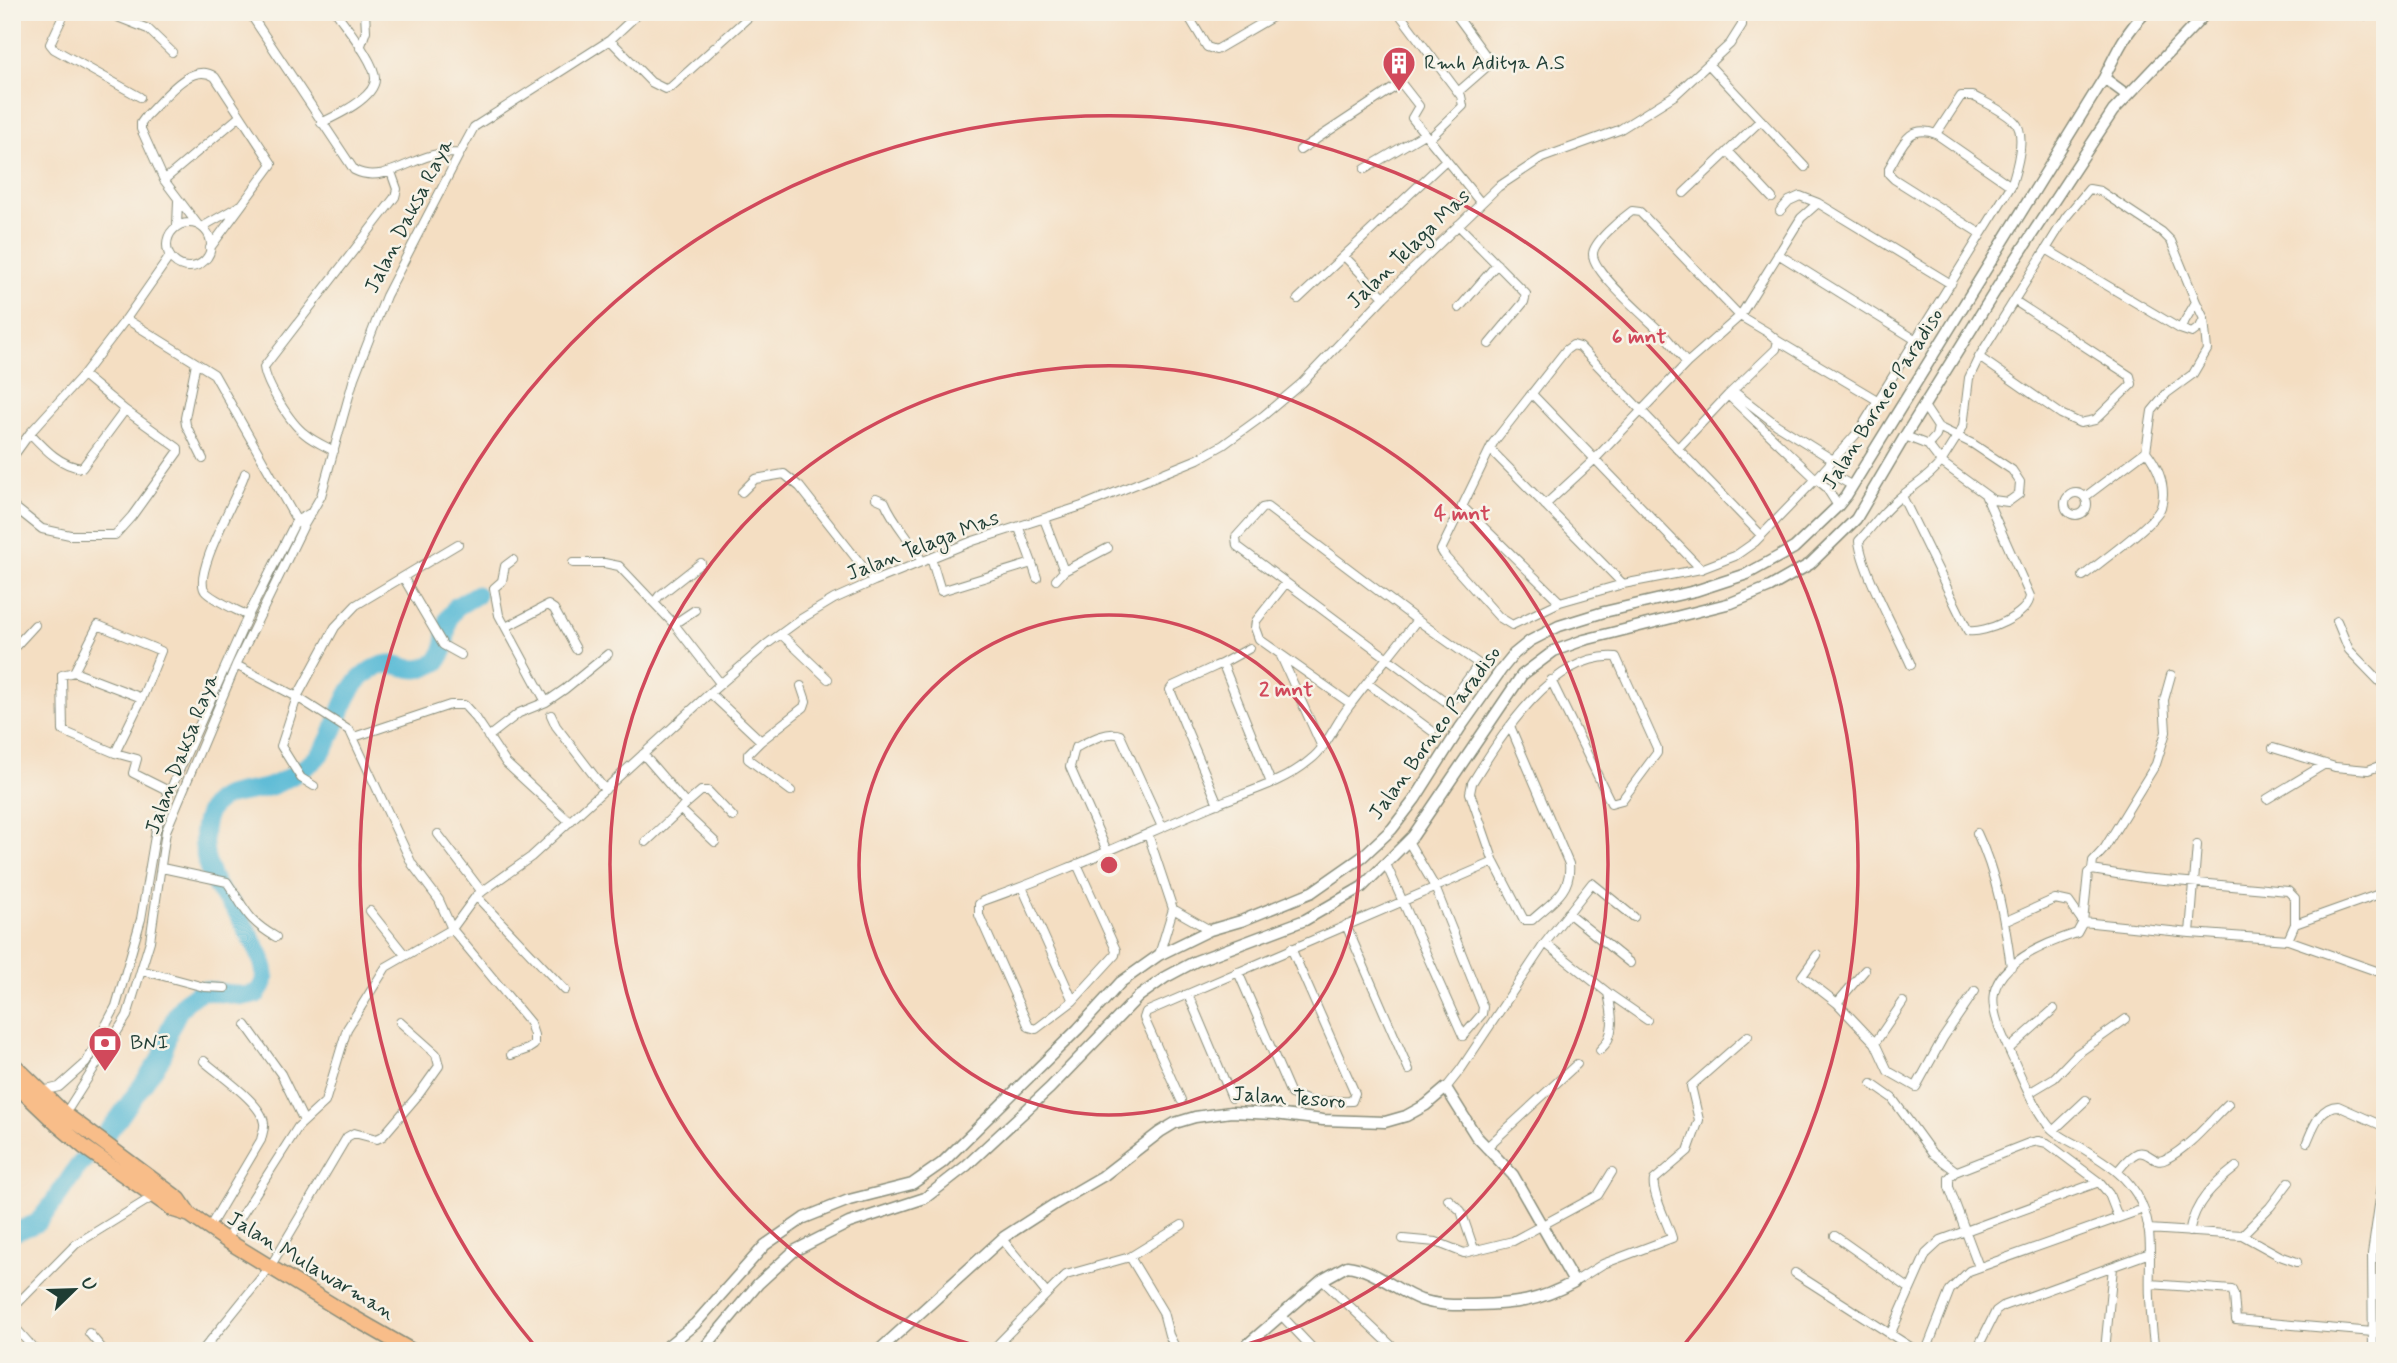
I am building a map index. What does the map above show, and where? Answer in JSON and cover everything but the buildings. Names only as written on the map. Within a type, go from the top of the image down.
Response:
[{"type":"highway","name":"Jalan Mulawarman","points":[[12,1063],[65,1114],[88,1141]]},
{"type":"highway","name":"Jalan Mulawarman","points":[[12,1081],[58,1125],[179,1199],[190,1215]]},
{"type":"highway","name":"Jalan Mulawarman","points":[[120,1163],[154,1196],[174,1210],[190,1215],[395,1347],[412,1351]]},
{"type":"street","points":[[65,12],[50,44],[54,49],[141,97]]},
{"type":"street","points":[[105,12],[148,29],[172,52]]},
{"type":"street","points":[[249,12],[354,170],[371,174],[391,172],[438,154],[460,153]]},
{"type":"street","points":[[321,123],[342,114],[362,100],[375,83],[376,76],[336,12]]},
{"type":"street","points":[[360,48],[366,31],[365,12]]},
{"type":"street","name":"Jalan Daksa Raya","points":[[42,1091],[59,1087],[79,1070],[88,1059],[116,1006],[141,919],[156,830],[169,791],[248,616],[299,524],[312,512],[321,496],[354,379],[376,320],[474,127],[610,40],[640,12]]},
{"type":"street","points":[[610,40],[651,82],[664,89],[671,86],[754,12]]},
{"type":"street","points":[[1186,12],[1208,47],[1216,50],[1281,12]]},
{"type":"street","points":[[1365,169],[1427,136],[1463,106],[1461,96],[1398,12]]},
{"type":"street","points":[[1454,12],[1490,65],[1458,92]]},
{"type":"street","name":"Jalan Telaga Mas","points":[[226,1240],[250,1199],[304,1121],[325,1102],[347,1029],[386,967],[452,929],[479,894],[531,857],[720,684],[801,619],[834,599],[874,580],[973,541],[1044,519],[1198,459],[1223,445],[1302,383],[1384,297],[1506,181],[1542,158],[1619,130],[1649,113],[1675,94],[1730,44],[1742,25],[1742,12]]},
{"type":"street","name":"Jalan Borneo Paradiso","points":[[659,1349],[695,1324],[765,1245],[804,1217],[849,1200],[912,1184],[942,1163],[1121,982],[1159,956],[1210,930],[1241,921],[1312,892],[1362,856],[1392,829],[1416,799],[1460,728],[1501,670],[1514,654],[1530,641],[1559,626],[1604,612],[1695,591],[1747,574],[1794,548],[1838,506],[2104,78],[2121,43],[2146,12]]},
{"type":"street","points":[[704,1351],[758,1284],[794,1251],[849,1223],[925,1198],[970,1163],[1050,1088],[1138,996],[1196,961],[1305,920],[1362,887],[1408,841],[1522,675],[1535,664],[1554,651],[1584,640],[1731,603],[1770,587],[1810,564],[1856,519],[2003,280],[2113,111],[2207,12]]},
{"type":"street","points":[[2355,12],[2368,16],[2381,12]]},
{"type":"street","points":[[1709,65],[1805,167]]},
{"type":"street","points":[[210,248],[207,233],[200,226],[178,201],[164,180],[141,129],[141,123],[190,74],[207,72],[215,77],[272,164],[210,248],[205,260],[193,266],[180,265],[170,256],[167,243],[177,226],[191,223],[200,226],[242,204]]},
{"type":"street","points":[[2104,78],[2127,95]]},
{"type":"street","points":[[1300,150],[1401,83],[1419,106],[1412,118],[1481,203]]},
{"type":"street","points":[[1761,535],[1580,347],[1573,345],[1566,350],[1490,449],[1441,550],[1499,617],[1512,625],[1560,602],[1623,584],[1701,569],[1735,556],[1761,535],[1859,431],[2011,186],[2017,170],[2020,137],[2020,129],[2015,121],[1966,94],[1961,96],[1936,134]]},
{"type":"street","points":[[164,180],[239,117]]},
{"type":"street","points":[[1684,193],[1761,120]]},
{"type":"street","points":[[1981,234],[1889,174],[1889,168],[1913,132],[1921,130],[1936,134],[2011,186]]},
{"type":"street","points":[[1728,151],[1772,198]]},
{"type":"street","points":[[1298,299],[1446,160]]},
{"type":"street","points":[[334,451],[305,435],[296,426],[269,384],[264,367],[395,198],[397,188],[391,172]]},
{"type":"street","points":[[1912,665],[1868,571],[1859,541],[1885,512],[1941,462],[1957,438],[1963,427],[1969,378],[1979,357],[2046,249],[2089,189],[2100,191],[2162,232],[2171,241],[2204,318],[2207,350],[2193,374],[2167,393],[2152,411],[2146,451],[2085,497]]},
{"type":"street","points":[[1780,211],[1789,201],[1800,196],[1818,203],[1951,284]]},
{"type":"street","points":[[177,226],[178,201]]},
{"type":"street","points":[[1545,505],[1595,459],[1687,363],[1740,316],[1801,218],[1818,203]]},
{"type":"street","points":[[1687,363],[1664,335],[1610,282],[1592,256],[1595,246],[1632,211],[1640,212],[1740,316],[1877,400]]},
{"type":"street","points":[[1458,225],[1525,292],[1526,298],[1489,344]]},
{"type":"street","points":[[2046,249],[2180,329],[2192,333],[2200,327],[2204,318]]},
{"type":"street","points":[[1778,254],[1916,340]]},
{"type":"street","points":[[12,458],[30,433],[83,375],[170,256]]},
{"type":"street","points":[[1343,256],[1384,297]]},
{"type":"street","points":[[1459,308],[1497,264]]},
{"type":"street","points":[[1979,357],[2061,414],[2080,423],[2095,420],[2132,384],[2130,376],[2015,301]]},
{"type":"street","points":[[2180,329],[2196,302]]},
{"type":"street","points":[[126,319],[214,374],[299,524]]},
{"type":"street","points":[[1677,450],[1776,349],[1778,341]]},
{"type":"street","points":[[1938,347],[1955,358]]},
{"type":"street","points":[[196,363],[185,418],[203,459]]},
{"type":"street","points":[[12,505],[42,529],[70,535],[117,534],[178,452],[178,448],[125,410],[83,375]]},
{"type":"street","points":[[1730,393],[1833,460]]},
{"type":"street","points":[[1730,393],[1826,487],[1838,506]]},
{"type":"street","points":[[1532,394],[1701,569]]},
{"type":"street","points":[[1905,436],[1928,445],[1941,462],[1993,500],[2008,502],[2019,494],[2020,482],[2012,470],[1973,444],[1938,427],[1924,406]]},
{"type":"street","points":[[30,433],[46,450],[65,463],[82,468],[125,410]]},
{"type":"street","points":[[1928,445],[1936,436],[1938,427]]},
{"type":"street","points":[[1490,449],[1623,584]]},
{"type":"street","points":[[2083,576],[2146,526],[2160,509],[2162,485],[2157,465],[2146,451]]},
{"type":"street","points":[[1826,467],[1851,485]]},
{"type":"street","points":[[246,473],[211,549],[202,582],[206,592],[248,616]]},
{"type":"street","points":[[742,492],[755,479],[784,474],[800,487],[874,580]]},
{"type":"street","points":[[1902,496],[1968,631],[1978,633],[2024,611],[2030,604],[2030,596],[1985,495]]},
{"type":"street","points":[[876,498],[885,502],[922,562]]},
{"type":"street","points":[[1462,506],[1560,602]]},
{"type":"street","points":[[1265,507],[1416,620],[1479,664],[1449,704],[1286,583],[1235,543],[1236,537],[1265,507]]},
{"type":"street","points":[[1044,519],[1064,571]]},
{"type":"street","name":"Jalan Daksa Raya","points":[[65,1114],[127,1016],[150,941],[166,831],[299,524]]},
{"type":"street","points":[[1019,528],[1038,578]]},
{"type":"street","points":[[314,786],[301,778],[281,746],[297,697],[335,627],[356,605],[458,544]]},
{"type":"street","points":[[1056,580],[1064,571],[1108,548]]},
{"type":"street","points":[[931,558],[937,592],[1032,563]]},
{"type":"street","points":[[513,560],[505,566],[502,581],[494,588],[499,615],[546,702]]},
{"type":"street","points":[[654,603],[701,563]]},
{"type":"street","points":[[573,564],[614,564],[621,568],[674,624],[720,684]]},
{"type":"street","points":[[403,577],[443,645],[458,654]]},
{"type":"street","points":[[1286,583],[1256,621],[1255,628],[1259,639],[1351,704]]},
{"type":"street","points":[[1695,591],[1702,611]]},
{"type":"street","points":[[506,628],[548,605],[554,608],[576,649]]},
{"type":"street","points":[[674,624],[695,610]]},
{"type":"street","points":[[1077,863],[1116,950],[1112,959],[1073,1001],[1032,1030],[1013,994],[978,910],[983,901],[1289,776],[1310,761],[1322,747],[1351,704],[1416,620]]},
{"type":"street","points":[[2337,621],[2349,650],[2385,687]]},
{"type":"street","points":[[12,650],[35,625]]},
{"type":"street","points":[[74,672],[98,625],[161,651],[115,753]]},
{"type":"street","points":[[782,635],[828,679]]},
{"type":"street","points":[[1218,804],[1170,690],[1173,686],[1250,648]]},
{"type":"street","points":[[1280,653],[1322,747]]},
{"type":"street","points":[[488,737],[519,713],[546,702],[608,654]]},
{"type":"street","points":[[1510,726],[1569,864],[1570,879],[1563,891],[1527,922],[1494,862],[1469,793],[1472,782],[1510,726],[1550,680],[1604,656],[1616,657],[1657,748],[1654,759],[1622,800],[1611,803],[1550,680]]},
{"type":"street","points":[[1221,664],[1271,783]]},
{"type":"street","points":[[236,665],[297,697],[352,734],[412,864],[444,909],[452,929],[530,1023],[534,1045],[511,1055]]},
{"type":"street","points":[[142,698],[74,672],[62,675],[62,731],[136,759],[133,773],[169,791]]},
{"type":"street","points":[[2155,1351],[2148,1229],[2141,1202],[2133,1188],[2117,1172],[2049,1126],[2029,1093],[2009,1049],[1997,1018],[1993,995],[2011,967],[2043,944],[2077,933],[2083,922],[2088,873],[2092,870],[2093,861],[2104,849],[2156,764],[2166,732],[2164,699],[2171,675]]},
{"type":"street","points":[[1367,683],[1432,731]]},
{"type":"street","points":[[791,791],[748,759],[748,754],[804,706],[806,701],[802,686]]},
{"type":"street","points":[[710,693],[761,741]]},
{"type":"street","points":[[352,734],[458,704],[469,709],[506,762],[570,822]]},
{"type":"street","points":[[551,715],[556,726],[605,790]]},
{"type":"street","points":[[1107,851],[1070,766],[1075,748],[1084,743],[1114,733],[1120,735],[1163,827]]},
{"type":"street","points":[[2273,748],[2325,764],[2368,770],[2385,764]]},
{"type":"street","points":[[643,754],[683,807],[715,842]]},
{"type":"street","points":[[2267,799],[2325,764]]},
{"type":"street","points":[[646,842],[701,791],[708,791],[733,817]]},
{"type":"street","points":[[1977,833],[1990,859],[2011,967]]},
{"type":"street","points":[[438,834],[479,894],[565,990]]},
{"type":"street","points":[[1148,834],[1173,909],[1159,956]]},
{"type":"street","points":[[1387,864],[1463,1036],[1482,1014],[1483,1007],[1435,887],[1408,841]]},
{"type":"street","points":[[2190,933],[2197,845]]},
{"type":"street","points":[[1181,1100],[1144,1018],[1146,1012],[1494,862]]},
{"type":"street","points":[[162,868],[227,882],[248,916],[260,928],[275,937]]},
{"type":"street","points":[[2092,870],[2142,878],[2291,891],[2295,898],[2295,924],[2288,940]]},
{"type":"street","points":[[1332,878],[1346,897]]},
{"type":"street","name":"Jalan Tesoro","points":[[878,1351],[1002,1239],[1103,1176],[1175,1123],[1195,1116],[1231,1112],[1385,1122],[1406,1116],[1426,1105],[1446,1088],[1461,1069],[1545,943],[1592,883],[1634,917]]},
{"type":"street","points":[[1022,887],[1073,1001]]},
{"type":"street","points":[[2295,924],[2385,892]]},
{"type":"street","points":[[2004,922],[2055,899],[2068,902],[2083,922],[2288,940],[2385,974]]},
{"type":"street","points":[[1173,909],[1210,930]]},
{"type":"street","points":[[370,911],[405,955]]},
{"type":"street","points":[[1568,913],[1630,963]]},
{"type":"street","points":[[1346,925],[1409,1070]]},
{"type":"street","points":[[1545,943],[1647,1020]]},
{"type":"street","points":[[1238,972],[1291,1094],[1312,1102],[1352,1101],[1355,1094],[1291,948]]},
{"type":"street","points":[[1817,955],[1802,976],[1837,1003],[1875,1043],[1888,1071],[1916,1087],[1943,1038],[1975,991]]},
{"type":"street","points":[[141,970],[204,987],[225,988]]},
{"type":"street","points":[[1837,1003],[1865,970]]},
{"type":"street","points":[[1600,1050],[1608,1043],[1612,1031],[1608,993]]},
{"type":"street","points":[[1188,994],[1232,1098]]},
{"type":"street","points":[[1875,1043],[1903,1002]]},
{"type":"street","points":[[2009,1049],[2054,1010]]},
{"type":"street","points":[[2029,1093],[2054,1078],[2077,1054],[2126,1018]]},
{"type":"street","points":[[201,1351],[270,1267],[347,1137],[354,1133],[377,1139],[383,1136],[439,1066],[436,1054],[400,1022]]},
{"type":"street","points":[[246,1025],[281,1073],[304,1121]]},
{"type":"street","points":[[1240,1351],[1322,1280],[1347,1266],[1356,1267],[1420,1300],[1458,1307],[1508,1305],[1531,1301],[1574,1282],[1603,1264],[1672,1238],[1668,1222],[1654,1192],[1654,1180],[1688,1151],[1699,1120],[1691,1086],[1748,1036]]},
{"type":"street","points":[[88,1059],[96,1065]]},
{"type":"street","points":[[204,1061],[251,1102],[265,1124],[261,1140],[209,1228]]},
{"type":"street","points":[[1486,1148],[1577,1064]]},
{"type":"street","points":[[79,1070],[88,1077]]},
{"type":"street","points":[[1871,1084],[1892,1098],[1932,1153],[1956,1171]]},
{"type":"street","points":[[1446,1088],[1486,1148],[1513,1175],[1574,1282]]},
{"type":"street","points":[[2054,1130],[2085,1100]]},
{"type":"street","points":[[2117,1172],[2136,1153],[2142,1152],[2158,1162],[2164,1161],[2228,1104]]},
{"type":"street","points":[[2307,1142],[2324,1110],[2330,1106],[2385,1127]]},
{"type":"street","points":[[1979,1268],[1949,1187],[1950,1178],[1956,1171],[2038,1141],[2057,1149],[2099,1182],[2109,1194],[2118,1217]]},
{"type":"street","points":[[2373,1351],[2372,1254],[2385,1164]]},
{"type":"street","points":[[2189,1231],[2192,1215],[2203,1197],[2236,1167]]},
{"type":"street","points":[[1403,1239],[1436,1242],[1464,1253],[1513,1241],[1598,1195],[1612,1172]]},
{"type":"street","points":[[1890,1335],[1926,1254],[1941,1240],[2099,1182]]},
{"type":"street","points":[[2242,1235],[2270,1207],[2289,1182]]},
{"type":"street","points":[[12,1310],[76,1244],[154,1196]]},
{"type":"street","points":[[1448,1199],[1461,1211],[1474,1249]]},
{"type":"street","points":[[1926,1351],[1950,1290],[1969,1271],[2138,1211]]},
{"type":"street","points":[[994,1351],[1066,1275],[1130,1257],[1182,1225]]},
{"type":"street","points":[[2148,1229],[2242,1235],[2280,1256],[2297,1262]]},
{"type":"street","points":[[1835,1236],[1910,1289]]},
{"type":"street","points":[[1002,1239],[1047,1294]]},
{"type":"street","points":[[1976,1351],[1996,1311],[2003,1306],[2147,1254]]},
{"type":"street","points":[[1130,1257],[1163,1312],[1169,1335],[1178,1351]]},
{"type":"street","points":[[2105,1351],[2113,1267]]},
{"type":"street","points":[[1795,1273],[1917,1351]]},
{"type":"street","points":[[1322,1280],[1397,1351]]},
{"type":"street","points":[[2150,1284],[2231,1290],[2234,1295],[2236,1320],[2373,1332]]},
{"type":"street","points":[[1281,1315],[1315,1351]]},
{"type":"street","points":[[12,1324],[36,1351]]},
{"type":"street","points":[[89,1334],[104,1351]]},
{"type":"street","points":[[659,1349],[681,1351]]},
{"type":"waterway","points":[[12,1233],[37,1223],[77,1168],[116,1122],[162,1057],[169,1030],[187,1000],[203,990],[243,996],[257,994],[263,984],[265,972],[259,953],[237,912],[215,884],[208,865],[204,835],[207,816],[212,807],[218,801],[234,794],[276,784],[312,762],[329,740],[352,689],[372,670],[386,664],[420,669],[437,662],[444,650],[448,619],[456,607],[476,595]]},
{"type":"place","name":"Rmh Aditya A.S","points":[[1399,93]]},
{"type":"place","name":"BNI","points":[[105,1073]]}]
